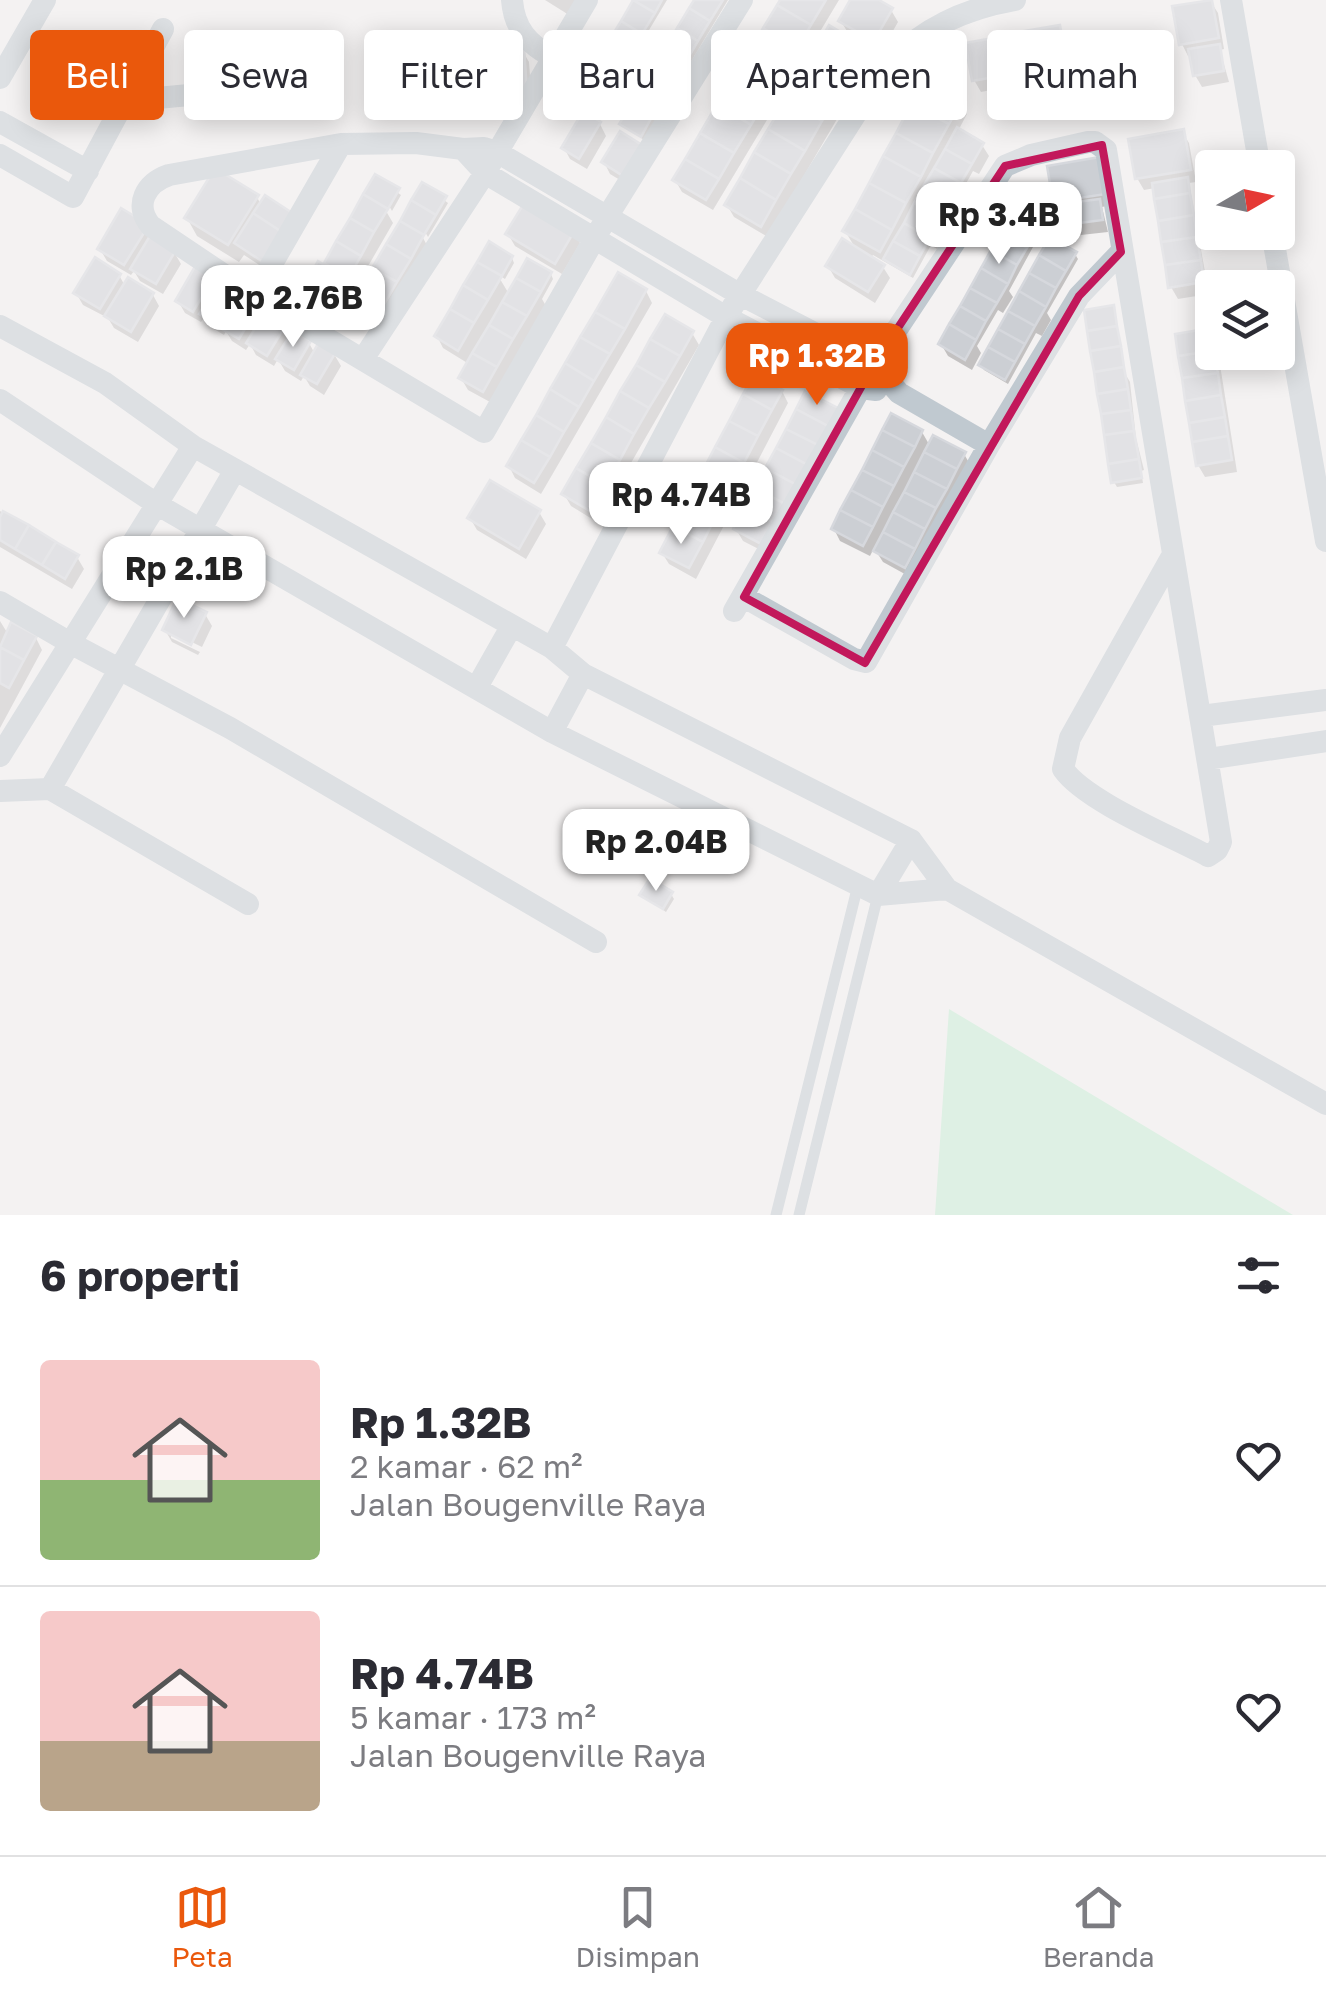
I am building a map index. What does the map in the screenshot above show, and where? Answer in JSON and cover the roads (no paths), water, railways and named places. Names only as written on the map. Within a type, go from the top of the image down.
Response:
[{"type":"street","points":[[0,78],[45,0]]},
{"type":"street","points":[[512,0],[520,32],[543,52]]},
{"type":"street","points":[[569,30],[587,0]]},
{"type":"street","points":[[742,0],[607,217],[594,238],[480,440],[363,359],[254,295],[146,220],[142,205],[149,186],[169,175],[341,144],[386,142],[484,148],[497,152],[607,217],[739,294],[874,364],[899,393],[989,444]]},
{"type":"street","points":[[552,648],[726,316],[887,65],[911,40],[952,16],[1016,0]]},
{"type":"street","points":[[1231,0],[1257,150]]},
{"type":"street","points":[[363,359],[485,173],[543,74]]},
{"type":"street","points":[[0,155],[72,197],[114,120]]},
{"type":"street","points":[[0,122],[88,170]]},
{"type":"street","points":[[1121,252],[1080,296],[989,444],[865,663],[739,604],[874,364],[1004,166],[1088,142],[1106,150],[1220,842],[1208,856],[1090,793],[1062,770],[1070,738],[1171,558]]},
{"type":"street","points":[[254,295],[341,144]]},
{"type":"street","points":[[463,149],[485,173],[726,316],[861,388],[899,393]]},
{"type":"street","points":[[1275,250],[1326,542]]},
{"type":"street","points":[[0,326],[105,383],[193,446],[552,648],[583,674],[911,840],[947,889],[1326,1104]]},
{"type":"street","points":[[0,400],[158,505],[552,732],[868,890],[947,889]]},
{"type":"street","points":[[0,756],[193,446]]},
{"type":"street","points":[[50,789],[236,470]]},
{"type":"street","points":[[0,602],[230,728],[596,942]]},
{"type":"street","points":[[477,687],[511,627]]},
{"type":"street","points":[[552,732],[583,674]]},
{"type":"street","points":[[1201,716],[1326,700]]},
{"type":"street","points":[[1208,759],[1326,741]]},
{"type":"street","points":[[0,790],[50,789],[248,904]]},
{"type":"street","points":[[868,890],[911,840]]},
{"type":"lane","points":[[776,1215],[801,1115],[868,890]]},
{"type":"lane","points":[[800,1215],[868,890]]},
{"type":"lane","points":[[801,1115],[822,1124]]}]
